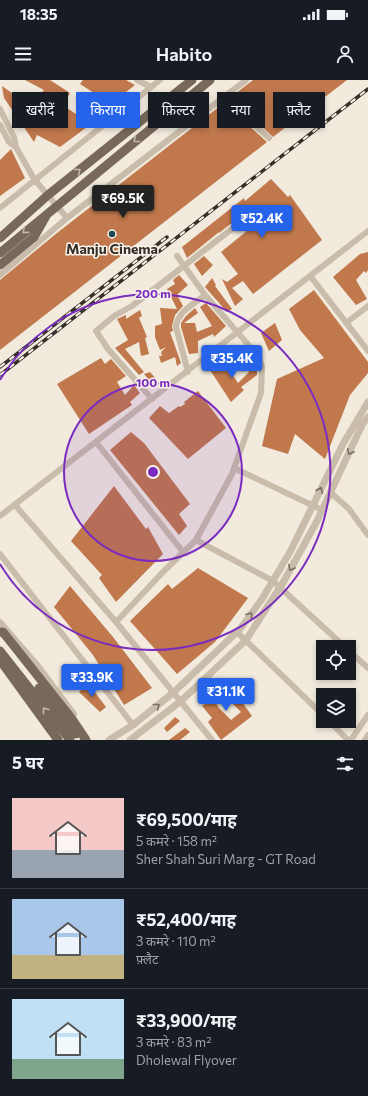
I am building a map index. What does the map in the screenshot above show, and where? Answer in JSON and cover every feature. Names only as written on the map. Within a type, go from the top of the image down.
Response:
[{"type":"main road","points":[[0,238],[48,196],[192,80]]},
{"type":"main road","points":[[0,253],[47,212],[210,80]]},
{"type":"main road","points":[[0,265],[34,237],[44,222],[47,212]]},
{"type":"main road","points":[[0,632],[3,632],[72,719],[86,740]]},
{"type":"main road","points":[[0,638],[80,740]]},
{"type":"main road","points":[[0,651],[70,740]]},
{"type":"main road","points":[[0,660],[55,736]]},
{"type":"street","points":[[137,80],[151,88]]},
{"type":"street","points":[[0,208],[34,179],[160,80]]},
{"type":"street","points":[[230,92],[246,80]]},
{"type":"street","points":[[0,275],[67,218],[217,102]]},
{"type":"street","points":[[0,109],[14,137],[16,147],[34,179],[67,218]]},
{"type":"street","points":[[0,126],[9,142],[16,147]]},
{"type":"street","points":[[258,128],[269,138]]},
{"type":"street","points":[[152,399],[108,349],[96,331],[114,316],[132,306],[250,215]]},
{"type":"street","points":[[0,516],[368,232]]},
{"type":"street","points":[[116,622],[196,540],[234,468],[256,411],[263,379],[259,357],[237,334],[205,295],[177,256]]},
{"type":"street","points":[[311,277],[368,352]]},
{"type":"street","points":[[188,372],[176,327],[177,320],[181,314],[205,295]]},
{"type":"street","points":[[346,323],[368,306]]},
{"type":"street","points":[[109,740],[133,725],[174,692],[237,632],[262,599],[273,581],[314,506],[343,444],[368,402]]},
{"type":"street","points":[[130,740],[180,701],[246,640],[280,587],[322,510],[368,418]]},
{"type":"street","points":[[96,442],[183,552]]},
{"type":"street","points":[[234,468],[322,510]]},
{"type":"street","points":[[330,492],[349,509],[368,535]]},
{"type":"street","points":[[15,505],[116,622],[212,740]]},
{"type":"street","points":[[196,540],[273,581],[337,640]]},
{"type":"street","points":[[0,554],[133,725]]},
{"type":"street","points":[[0,622],[39,667],[91,740]]},
{"type":"street","points":[[237,632],[316,708]]},
{"type":"street","points":[[356,657],[368,668]]},
{"type":"street","points":[[337,728],[350,740],[368,715]]},
{"type":"street","points":[[365,740],[368,735]]},
{"type":"building","points":[[25,80],[50,80],[70,93],[68,97],[68,92],[42,92],[44,90]]},
{"type":"building","points":[[83,80],[126,80],[135,85],[126,92],[92,92],[80,84]]},
{"type":"building","points":[[253,80],[347,80],[325,97],[325,92],[273,92],[273,128],[285,128],[273,137],[264,128],[265,128],[265,92],[237,92]]},
{"type":"building","points":[[2,86],[12,93],[12,110],[4,98]]},
{"type":"building","points":[[217,108],[217,128],[252,128],[267,142],[0,350],[0,280],[57,233],[192,128],[209,128],[209,115]]},
{"type":"building","points":[[68,109],[76,114],[76,128],[86,128],[60,147],[37,135],[34,142],[24,128],[68,128]]},
{"type":"building","points":[[11,149],[25,178],[0,196],[0,160]]},
{"type":"building","points":[[271,179],[288,197],[290,195],[322,240],[253,294],[243,281],[232,288],[243,299],[235,306],[222,279],[227,282],[238,274],[221,252],[264,217],[257,207],[247,211],[187,258],[182,247],[244,198],[245,201]]},
{"type":"building","points":[[368,252],[368,270],[366,273],[364,271],[356,280],[367,299],[356,305],[333,277],[360,254]]},
{"type":"building","points":[[204,256],[213,265],[202,276],[194,264]]},
{"type":"building","points":[[179,275],[188,285],[177,295],[183,306],[175,315],[172,326],[173,331],[170,332],[181,363],[177,366],[175,357],[161,363],[159,356],[162,356],[161,352],[166,347],[160,350],[155,337],[155,326],[162,324],[160,308],[177,309],[167,289],[175,284],[173,280]]},
{"type":"building","points":[[212,278],[216,285],[215,286],[232,309],[227,312],[205,287]]},
{"type":"building","points":[[314,290],[368,362],[368,373],[350,395],[325,459],[295,434],[288,454],[262,446],[277,379],[324,358],[300,330],[289,309]]},
{"type":"building","points":[[206,303],[226,326],[214,337],[213,334],[198,341],[198,353],[189,354],[181,323],[195,308],[198,313],[184,323],[195,323],[197,332],[212,326],[200,307]]},
{"type":"building","points":[[140,310],[142,316],[139,318],[147,337],[145,338],[149,354],[141,356],[139,342],[125,349],[144,372],[139,375],[115,348],[128,340],[117,319],[126,315],[126,319]]},
{"type":"building","points":[[275,323],[282,340],[269,351],[261,333]]},
{"type":"building","points":[[101,358],[105,364],[111,359],[126,376],[117,382],[125,395],[134,385],[140,393],[130,402],[132,405],[89,434],[57,384]]},
{"type":"building","points":[[223,361],[238,383],[249,372],[247,365],[254,362],[257,368],[257,375],[241,387],[244,390],[231,402],[210,370]]},
{"type":"building","points":[[150,372],[157,380],[152,384],[144,374]]},
{"type":"building","points":[[198,391],[226,428],[188,459],[149,418],[160,406],[169,413],[179,406],[180,407]]},
{"type":"building","points":[[131,432],[144,443],[190,504],[179,514],[187,526],[179,535],[110,450]]},
{"type":"building","points":[[114,486],[146,529],[148,527],[163,554],[116,602],[99,578],[102,575],[71,541]]},
{"type":"building","points":[[198,568],[248,598],[215,642],[177,674],[130,621],[168,584],[172,589]]},
{"type":"building","points":[[70,586],[113,637],[152,688],[124,705],[93,655],[54,607]]},
{"type":"building","points":[[224,678],[230,689],[232,688],[252,716],[221,740],[208,722],[212,718],[202,706],[213,698],[219,708],[231,720],[241,712],[215,686]]},
{"type":"building","points":[[88,683],[106,707],[100,712],[79,692]]},
{"type":"building","points":[[175,717],[180,721],[167,732],[164,728]]},
{"type":"building","points":[[185,728],[190,732],[180,740],[169,740]]},
{"type":"railway","points":[[0,375],[368,89]]},
{"type":"railway","points":[[0,367],[167,237]]},
{"type":"place","name":"Manju Cinema","points":[[112,234]]}]
